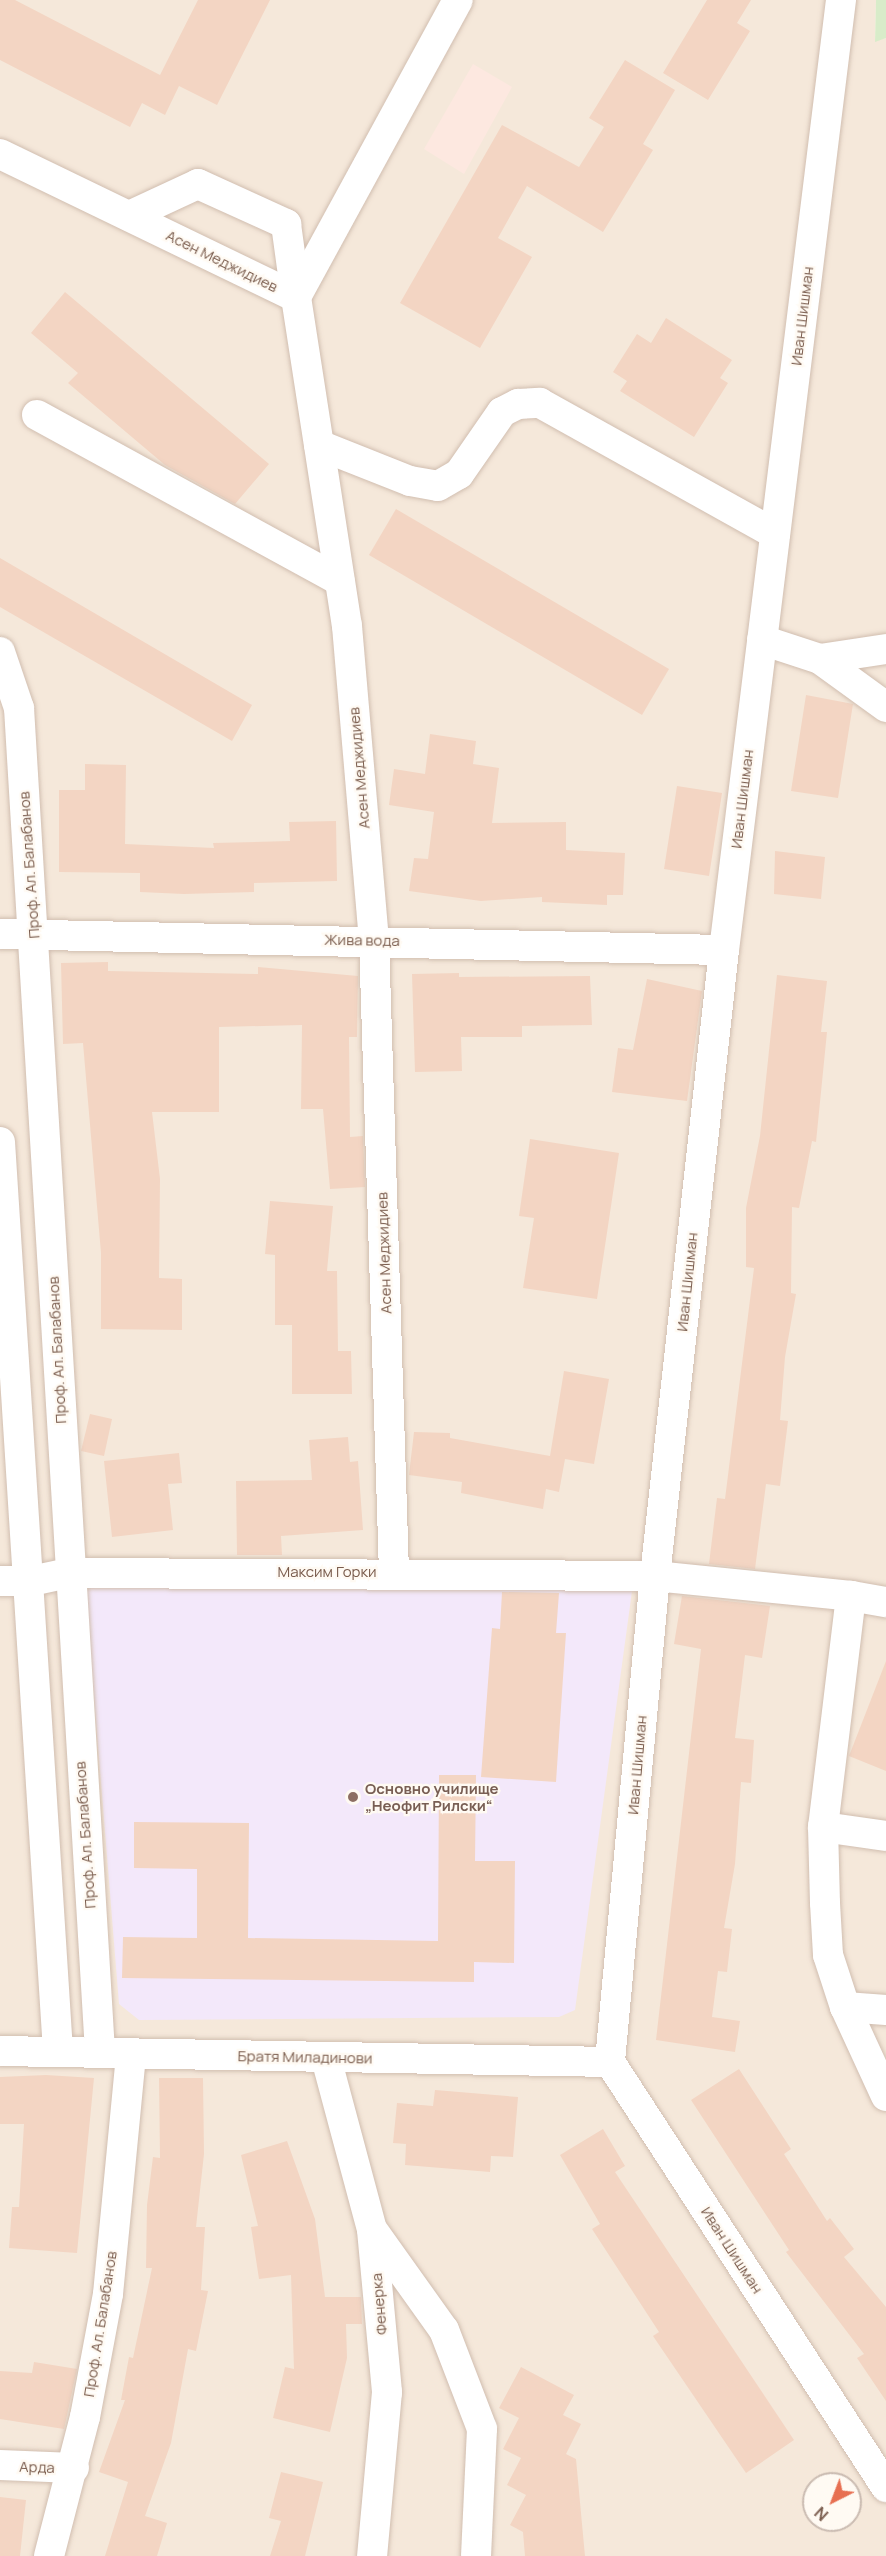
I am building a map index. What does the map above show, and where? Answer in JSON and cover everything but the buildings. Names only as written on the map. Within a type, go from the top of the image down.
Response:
[{"type":"street","points":[[296,297],[458,0]]},
{"type":"street","name":"Иван Шишман","points":[[842,0],[724,950],[655,1575],[610,2062],[886,2487]]},
{"type":"street","name":"Асен Меджидиев","points":[[0,154],[296,297],[340,581],[374,940],[394,1572]]},
{"type":"street","points":[[129,216],[198,184],[286,224],[296,297]]},
{"type":"street","points":[[319,445],[410,481],[438,486],[459,474],[502,412],[518,404],[540,403],[775,534]]},
{"type":"street","points":[[37,415],[340,581]]},
{"type":"street","points":[[762,640],[820,659],[886,707]]},
{"type":"street","points":[[820,659],[886,650]]},
{"type":"street","name":"Проф. Ал. Балабанов","points":[[0,652],[19,708],[69,1573],[100,2052]]},
{"type":"street","name":"Жива вода","points":[[0,934],[374,940],[724,950]]},
{"type":"street","points":[[0,1142],[31,1581],[58,2051]]},
{"type":"street","name":"Максим Горки","points":[[0,1581],[31,1581],[69,1573],[394,1572],[655,1575],[886,1602]]},
{"type":"street","points":[[850,1596],[823,1827],[828,1955],[845,2007],[886,2096]]},
{"type":"street","points":[[823,1827],[886,1836]]},
{"type":"street","points":[[845,2007],[886,2010]]},
{"type":"street","name":"Братя Миладинови","points":[[0,2051],[610,2062]]},
{"type":"street","name":"Проф. Ал. Балабанов","points":[[49,2556],[74,2468],[108,2295],[131,2053]]},
{"type":"street","name":"Фенерка","points":[[326,2058],[372,2230],[387,2392],[372,2556]]},
{"type":"street","points":[[372,2230],[444,2330],[482,2429],[476,2556]]},
{"type":"street","name":"Арда","points":[[0,2465],[74,2468]]},
{"type":"shaded area","points":[[0,0],[876,0],[875,41],[886,38],[886,2556],[0,2556]]},
{"type":"shaded area","points":[[473,64],[512,87],[464,174],[424,149]]},
{"type":"shaded area","name":"Основно училище „Неофит Рилски“","points":[[623,1575],[632,1591],[575,2010],[559,2017],[139,2020],[119,2004],[85,1586]]},
{"type":"green space","points":[[876,0],[886,0],[886,38],[875,42]]},
{"type":"place","name":"Основно училище „Неофит Рилски“","points":[[353,1797]]}]
